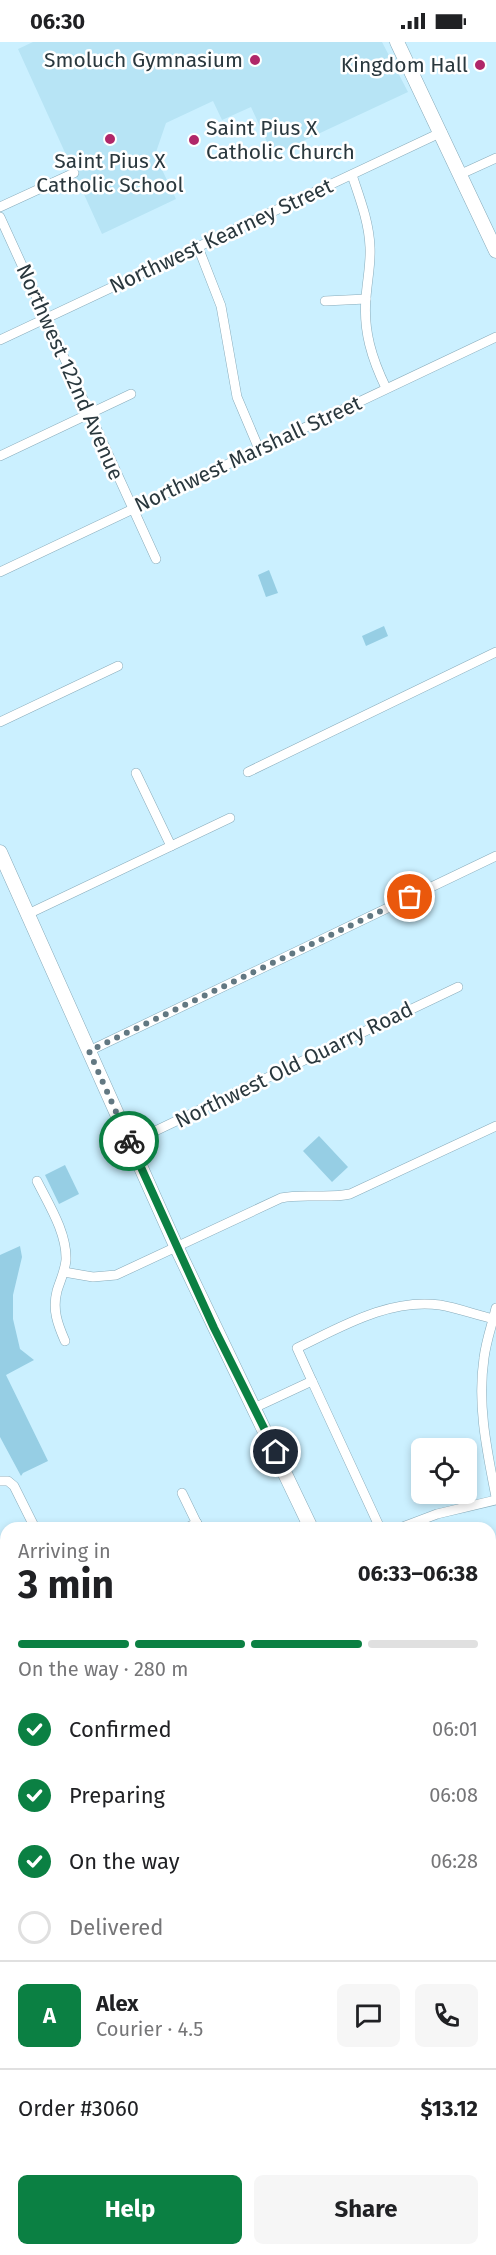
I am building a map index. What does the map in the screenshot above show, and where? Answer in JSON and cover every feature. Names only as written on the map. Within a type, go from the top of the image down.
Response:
[{"type":"street","points":[[398,42],[496,251]]},
{"type":"street","name":"Northwest Kearney Street","points":[[0,340],[442,132]]},
{"type":"street","points":[[461,174],[496,158]]},
{"type":"street","points":[[0,207],[74,173]]},
{"type":"street","points":[[352,175],[366,217],[370,244],[366,299],[367,337],[375,365],[386,388]]},
{"type":"street","name":"Northwest 122nd Avenue","points":[[0,217],[156,559]]},
{"type":"street","points":[[198,247],[221,306],[237,397],[259,449]]},
{"type":"street","points":[[325,301],[366,299]]},
{"type":"street","name":"Northwest Marshall Street","points":[[0,572],[496,337]]},
{"type":"street","points":[[0,456],[131,393]]},
{"type":"street","points":[[248,772],[496,652]]},
{"type":"street","points":[[0,722],[118,666]]},
{"type":"street","points":[[136,773],[171,846]]},
{"type":"street","points":[[28,914],[230,818]]},
{"type":"street","points":[[0,852],[176,1246],[308,1522]]},
{"type":"street","points":[[89,1051],[496,856]]},
{"type":"street","name":"Northwest Old Quarry Road","points":[[130,1143],[458,987]]},
{"type":"street","points":[[64,1272],[93,1277],[116,1275],[281,1198],[295,1195],[350,1194],[496,1126]]},
{"type":"street","points":[[37,1181],[63,1235],[66,1251],[64,1272],[57,1290],[55,1310],[58,1326],[65,1341]]},
{"type":"street","points":[[377,1522],[297,1348],[386,1309],[415,1305],[439,1305],[494,1319]]},
{"type":"street","points":[[415,1522],[496,1498],[485,1440],[481,1394],[484,1357],[496,1308]]},
{"type":"street","points":[[254,1408],[312,1381]]},
{"type":"street","points":[[0,1481],[8,1481],[14,1486],[32,1522]]},
{"type":"street","points":[[182,1493],[196,1522]]},
{"type":"shaded area","name":"Saint Pius X Catholic School","points":[[33,42],[382,42],[408,92],[273,155],[251,107],[222,120],[213,101],[166,123],[155,155],[176,199],[102,234],[18,49]]},
{"type":"shaded area","points":[[269,570],[278,593],[266,597],[258,575]]},
{"type":"shaded area","points":[[384,626],[388,636],[366,646],[362,636]]},
{"type":"shaded area","points":[[319,1136],[348,1167],[332,1182],[303,1151]]},
{"type":"shaded area","points":[[65,1165],[79,1194],[59,1204],[45,1175]]},
{"type":"shaded area","points":[[20,1246],[22,1257],[13,1295],[13,1319],[20,1349],[34,1360],[6,1375],[48,1461],[21,1476],[0,1437],[0,1255]]},
{"type":"way so far","points":[[129,1141],[89,1051],[410,897]]},
{"type":"place","name":"Smoluch Gymnasium","points":[[255,60]]},
{"type":"place","name":"Kingdom Hall","points":[[480,65]]},
{"type":"place","name":"Saint Pius X Catholic School","points":[[110,139]]},
{"type":"place","name":"Saint Pius X Catholic Church","points":[[194,140]]},
{"type":"route","points":[[129,1141],[214,1328],[276,1452]]}]
